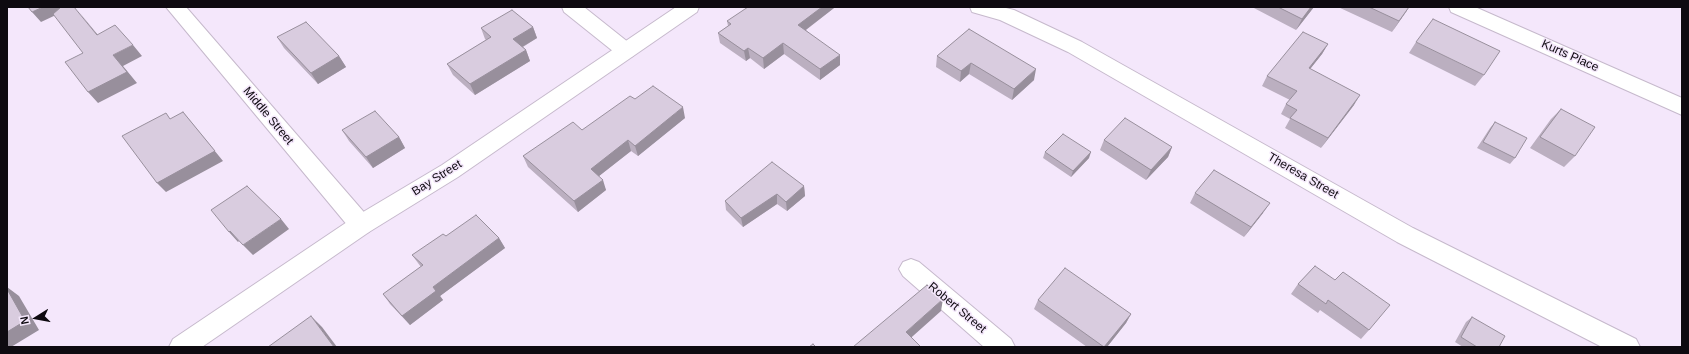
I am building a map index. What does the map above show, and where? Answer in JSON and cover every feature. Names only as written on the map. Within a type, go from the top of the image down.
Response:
[{"type":"street","name":"Middle Street","points":[[175,7],[361,225]]},
{"type":"street","points":[[571,7],[626,51]]},
{"type":"street","name":"Bay Street","points":[[182,347],[361,225],[450,171],[690,7]]},
{"type":"street","name":"Theresa Street","points":[[979,7],[1006,15],[1075,46],[1405,234],[1627,347]]},
{"type":"street","name":"Kurts Place","points":[[1458,7],[1682,107]]},
{"type":"street","name":"Robert Street","points":[[911,269],[1002,347]]},
{"type":"building","points":[[28,7],[43,7],[32,12]]},
{"type":"building","points":[[61,7],[74,7],[97,35],[115,25],[133,45],[113,55],[127,72],[88,92],[65,62],[83,53],[53,14]]},
{"type":"building","points":[[748,7],[822,7],[798,25],[840,55],[820,69],[783,43],[763,58],[748,48],[744,51],[718,33],[731,24],[727,21]]},
{"type":"building","points":[[1278,7],[1311,7],[1302,19]]},
{"type":"building","points":[[1369,7],[1409,7],[1399,21]]},
{"type":"building","points":[[512,10],[533,27],[513,39],[526,50],[470,84],[447,64],[491,37],[481,28]]},
{"type":"building","points":[[1433,19],[1500,51],[1484,75],[1416,42]]},
{"type":"building","points":[[306,22],[339,56],[311,73],[277,37]]},
{"type":"building","points":[[969,29],[1036,69],[1014,89],[971,63],[961,71],[937,56]]},
{"type":"building","points":[[1303,32],[1328,44],[1309,68],[1360,95],[1328,138],[1290,118],[1297,110],[1286,104],[1297,91],[1267,76]]},
{"type":"building","points":[[653,86],[683,107],[635,146],[628,140],[591,169],[603,180],[574,201],[523,156],[573,122],[582,130],[630,96],[635,99]]},
{"type":"building","points":[[1561,109],[1595,127],[1575,156],[1540,137]]},
{"type":"building","points":[[375,111],[399,137],[366,157],[342,130]]},
{"type":"building","points":[[183,112],[215,151],[157,183],[122,136],[166,113],[170,119]]},
{"type":"building","points":[[1125,118],[1172,147],[1151,170],[1104,140]]},
{"type":"building","points":[[1495,122],[1527,138],[1515,158],[1483,142]]},
{"type":"building","points":[[1063,134],[1091,152],[1073,171],[1045,152]]},
{"type":"building","points":[[772,162],[804,186],[786,202],[777,194],[741,218],[725,201]]},
{"type":"building","points":[[1214,170],[1270,203],[1251,227],[1195,193]]},
{"type":"building","points":[[247,186],[281,219],[243,245],[230,231],[229,232],[211,210]]},
{"type":"building","points":[[476,215],[499,238],[433,287],[436,291],[402,316],[383,294],[423,265],[412,255],[443,234],[446,236]]},
{"type":"building","points":[[1315,266],[1335,280],[1343,272],[1390,305],[1369,330],[1328,300],[1326,304],[1298,284]]},
{"type":"building","points":[[1065,268],[1131,314],[1104,347],[1038,300]]},
{"type":"building","points":[[927,285],[943,299],[906,332],[921,347],[853,347]]},
{"type":"building","points":[[7,289],[25,321],[7,332]]},
{"type":"building","points":[[311,316],[334,347],[268,347]]},
{"type":"building","points":[[1472,317],[1505,336],[1499,347],[1477,347],[1461,337]]},
{"type":"building","points":[[813,344],[816,347],[809,347]]}]
